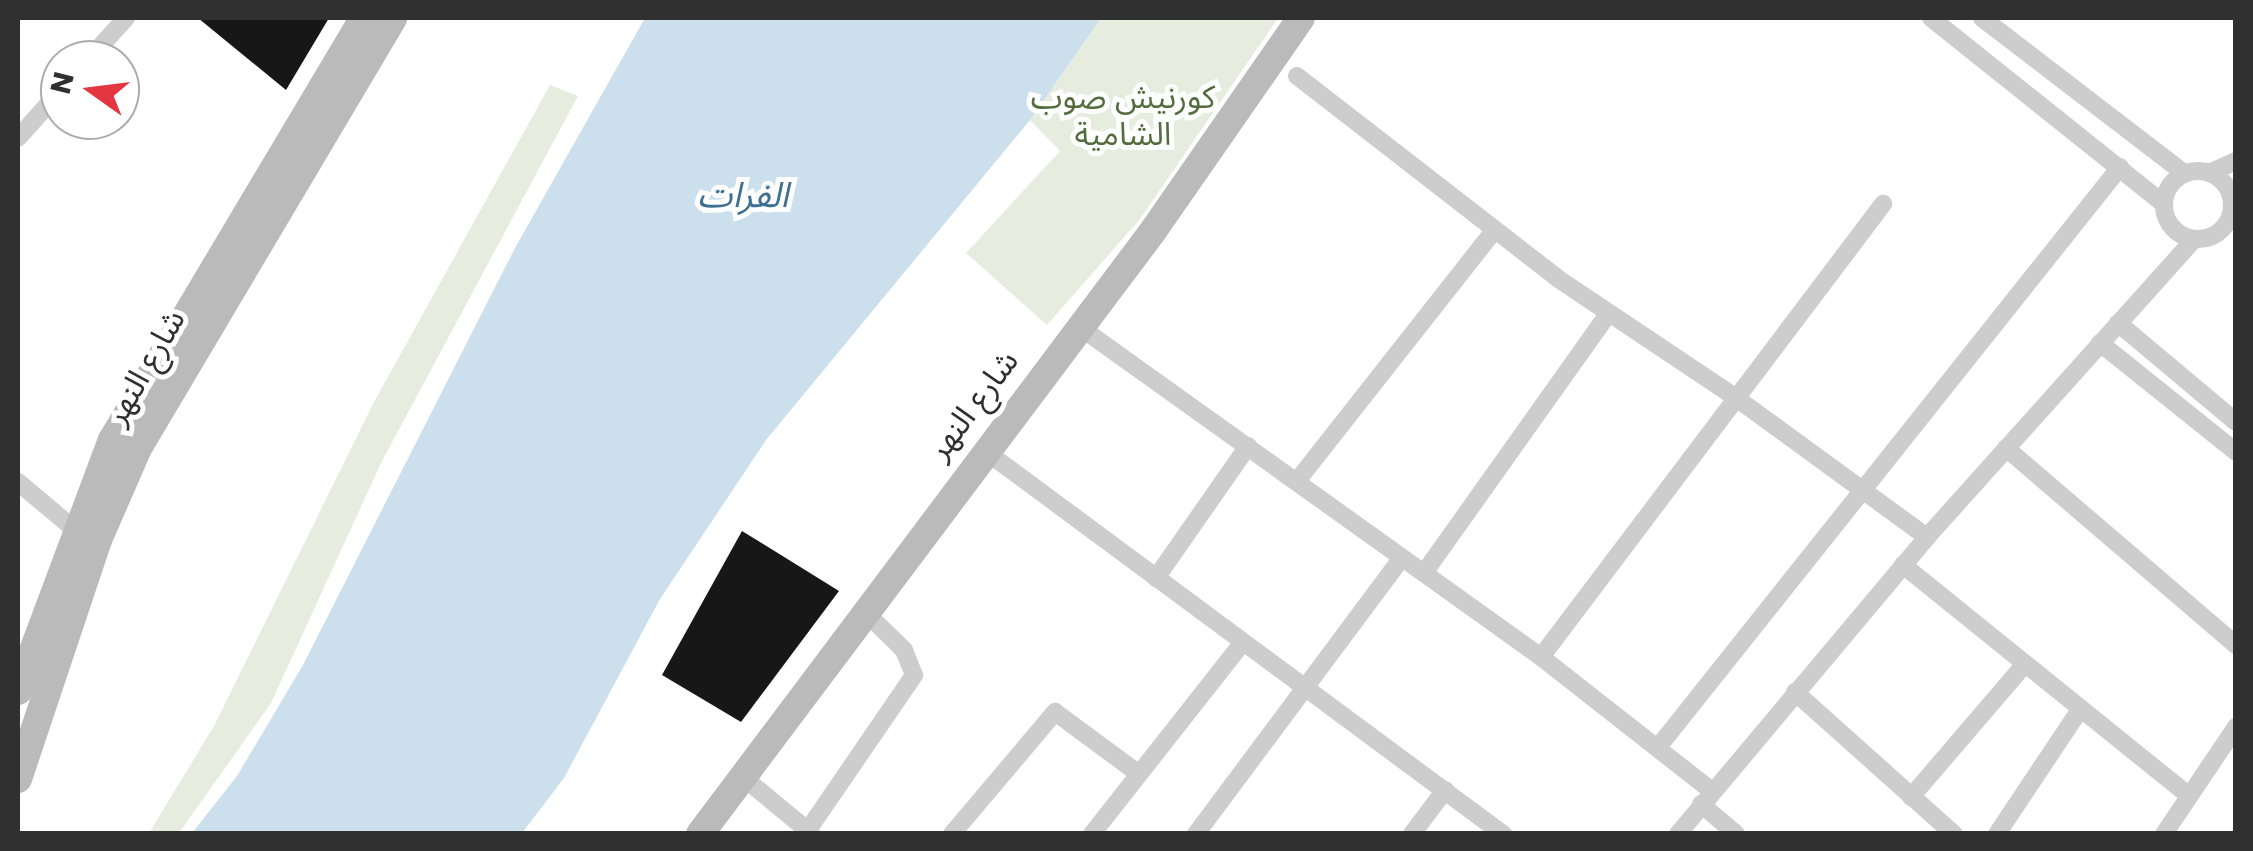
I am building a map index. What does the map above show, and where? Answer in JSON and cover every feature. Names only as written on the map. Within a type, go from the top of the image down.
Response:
[{"type":"main road","name":"شارع النهر","points":[[18,778],[115,498],[216,286],[362,18]]},
{"type":"main road","name":"شارع النهر","points":[[18,690],[74,529],[120,424],[393,18]]},
{"type":"main road","name":"شارع النهر","points":[[700,834],[1077,325],[1153,232],[1301,18]]},
{"type":"street","points":[[106,40],[126,18]]},
{"type":"street","points":[[1930,18],[2120,167],[2164,204],[2172,226],[2194,239]]},
{"type":"street","points":[[1982,18],[2185,174]]},
{"type":"street","points":[[1297,76],[1494,231],[1740,400],[1927,538]]},
{"type":"street","points":[[18,138],[40,113]]},
{"type":"street","points":[[2164,204],[2169,188],[2185,174],[2209,173],[2236,161]]},
{"type":"street","points":[[1659,746],[2120,167]]},
{"type":"street","points":[[1678,834],[1927,538],[2118,322],[2194,239],[2232,218],[2227,188],[2209,173]]},
{"type":"street","points":[[1541,657],[1740,400],[1883,204]]},
{"type":"street","points":[[1297,481],[1494,231]]},
{"type":"street","points":[[1424,574],[1609,312]]},
{"type":"street","points":[[2118,322],[2236,422]]},
{"type":"street","points":[[1077,325],[1659,746],[1736,834]]},
{"type":"street","points":[[2100,343],[2236,452]]},
{"type":"street","points":[[1156,578],[1248,446]]},
{"type":"street","points":[[2006,448],[2236,645]]},
{"type":"street","points":[[984,450],[1503,834]]},
{"type":"street","points":[[18,482],[74,529]]},
{"type":"street","points":[[1196,834],[1402,558]]},
{"type":"street","points":[[1903,566],[2189,796]]},
{"type":"street","points":[[743,776],[810,832],[914,674],[904,650],[864,611]]},
{"type":"street","points":[[1092,834],[1243,642]]},
{"type":"street","points":[[1911,796],[2025,664]]},
{"type":"street","points":[[1796,692],[1954,834]]},
{"type":"street","points":[[1997,834],[2081,708]]},
{"type":"street","points":[[952,834],[1055,712],[1139,774]]},
{"type":"street","points":[[2164,834],[2236,728]]},
{"type":"street","points":[[1412,834],[1445,790]]},
{"type":"green space","name":"كورنيش صوب الشامية","points":[[1101,18],[1278,18],[1140,219],[1047,325],[966,253],[1060,151],[1030,120]]},
{"type":"green space","points":[[550,85],[578,96],[382,461],[271,703],[179,833],[149,833],[214,726],[374,402]]},
{"type":"water","name":"الفرات","points":[[645,18],[1101,18],[1030,120],[766,440],[660,599],[564,778],[522,833],[192,833],[237,776],[303,665],[515,248]]},
{"type":"building","points":[[198,18],[329,18],[286,90]]},
{"type":"building","points":[[742,531],[839,591],[741,722],[662,675]]}]
